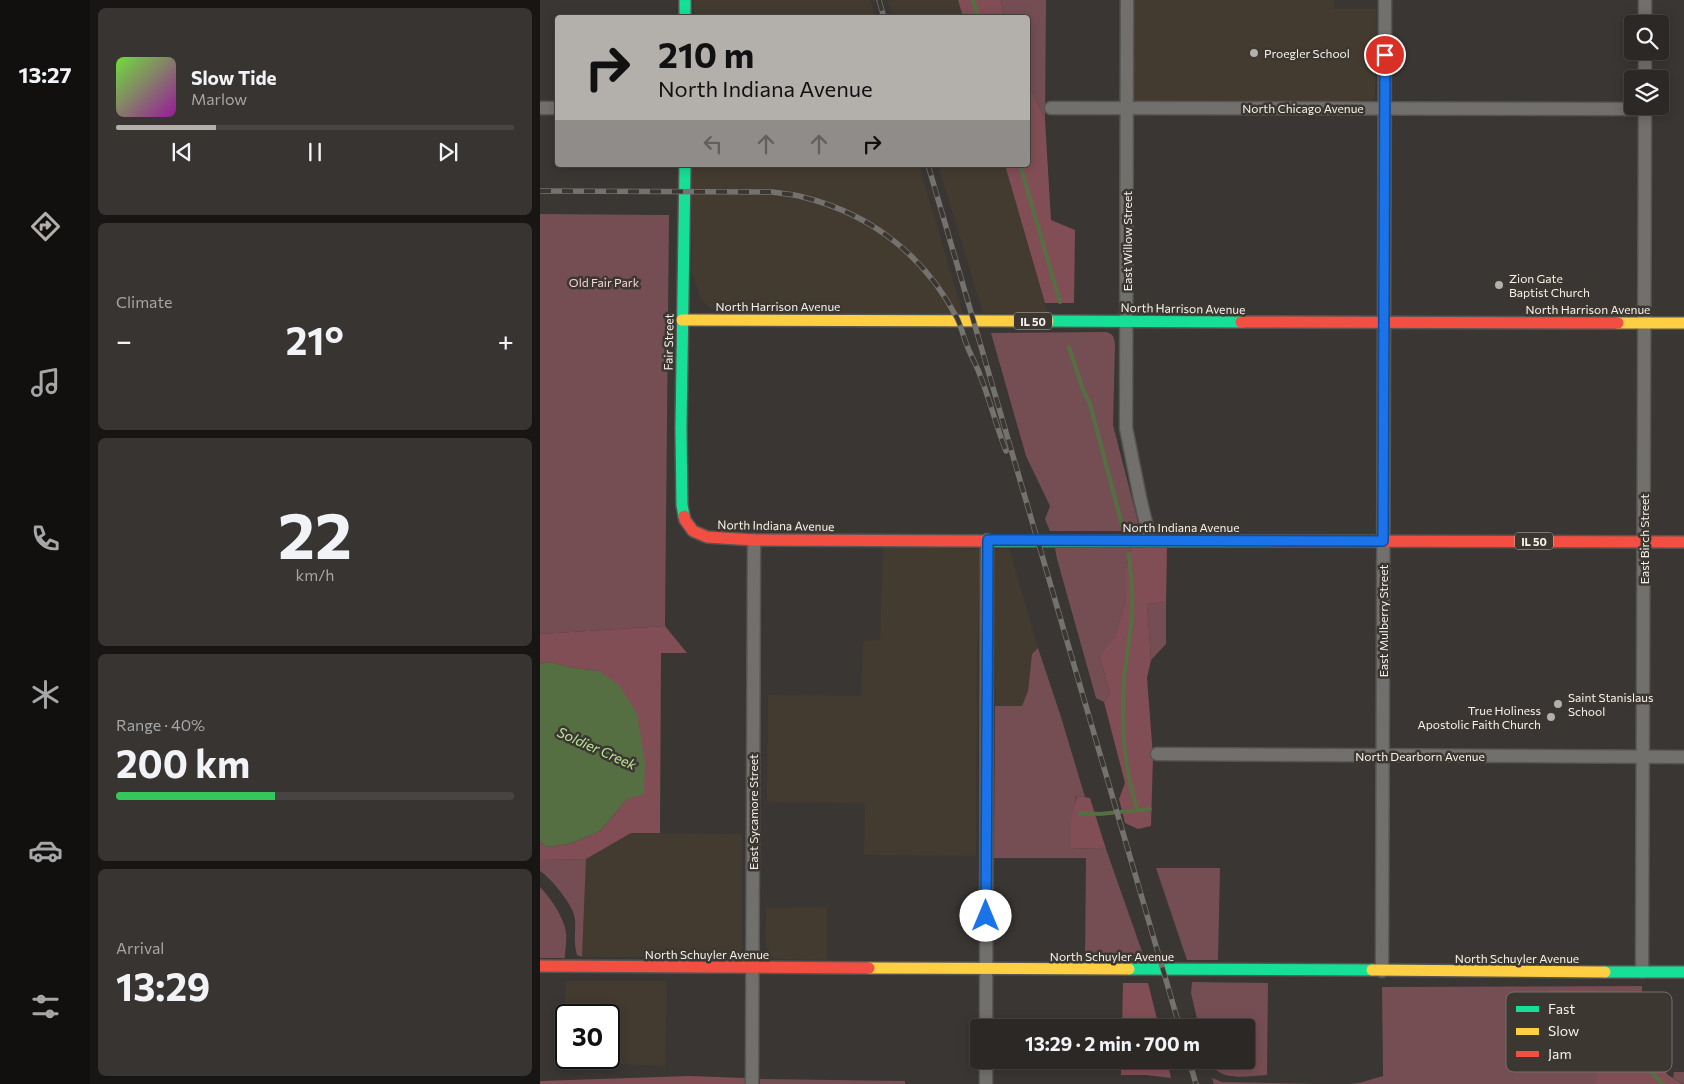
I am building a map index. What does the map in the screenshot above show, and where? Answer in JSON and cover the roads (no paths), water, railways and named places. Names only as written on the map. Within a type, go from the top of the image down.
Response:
[{"type":"main road","points":[[685,0],[685,15]]},
{"type":"main road","name":"Fair Street","points":[[685,167],[682,320],[682,505],[685,520]]},
{"type":"main road","name":"North Harrison Avenue","points":[[682,320],[1684,323]]},
{"type":"main road","name":"North Indiana Avenue","points":[[685,520],[693,531],[707,537],[754,540],[1684,542]]},
{"type":"main road","name":"North Schuyler Avenue","points":[[540,966],[1684,972]]},
{"type":"street","name":"East Willow Street","points":[[1128,0],[1126,428],[1150,540]]},
{"type":"street","name":"East Mulberry Street","points":[[1382,971],[1385,0]]},
{"type":"street","points":[[1645,0],[1645,15]]},
{"type":"street","points":[[540,108],[555,108]]},
{"type":"street","name":"North Chicago Avenue","points":[[1051,108],[1624,108]]},
{"type":"street","name":"East Birch Street","points":[[1642,972],[1645,115]]},
{"type":"street","name":"East Sycamore Street","points":[[752,1084],[754,540]]},
{"type":"street","points":[[986,1019],[988,540]]},
{"type":"street","name":"North Dearborn Avenue","points":[[1156,754],[1684,757]]},
{"type":"street","points":[[986,1069],[986,1084]]},
{"type":"water","points":[[549,662],[599,671],[619,685],[637,714],[645,762],[644,794],[627,799],[600,831],[569,844],[547,847],[540,842],[540,664]]},
{"type":"waterway","points":[[973,0],[977,15]]},
{"type":"waterway","points":[[1021,167],[1060,302]]},
{"type":"waterway","points":[[1069,347],[1083,390],[1090,404],[1122,525]]},
{"type":"waterway","points":[[1129,554],[1132,615],[1124,680],[1123,729],[1126,762],[1137,809]]},
{"type":"waterway","name":"Soldier Creek","points":[[1080,813],[1100,814],[1150,809]]},
{"type":"waterway","name":"Soldier Creek","points":[[1651,1072],[1663,1084]]},
{"type":"railway","points":[[879,0],[883,15]]},
{"type":"railway","points":[[929,167],[1177,1019]]},
{"type":"railway","points":[[540,191],[773,192],[799,196],[828,205],[851,214],[873,226],[912,257],[929,275],[944,296],[958,321],[987,394],[1006,451]]},
{"type":"railway","points":[[1192,1069],[1196,1084]]},
{"type":"place","name":"Proegler School","points":[[1254,53]]},
{"type":"place","name":"Zion Gate Baptist Church","points":[[1499,285]]},
{"type":"place","name":"Saint Stanislaus School","points":[[1558,704]]},
{"type":"place","name":"True Holiness Apostolic Faith Church","points":[[1551,717]]},
{"type":"park label","name":"Old Fair Park","points":[[604,282]]}]
